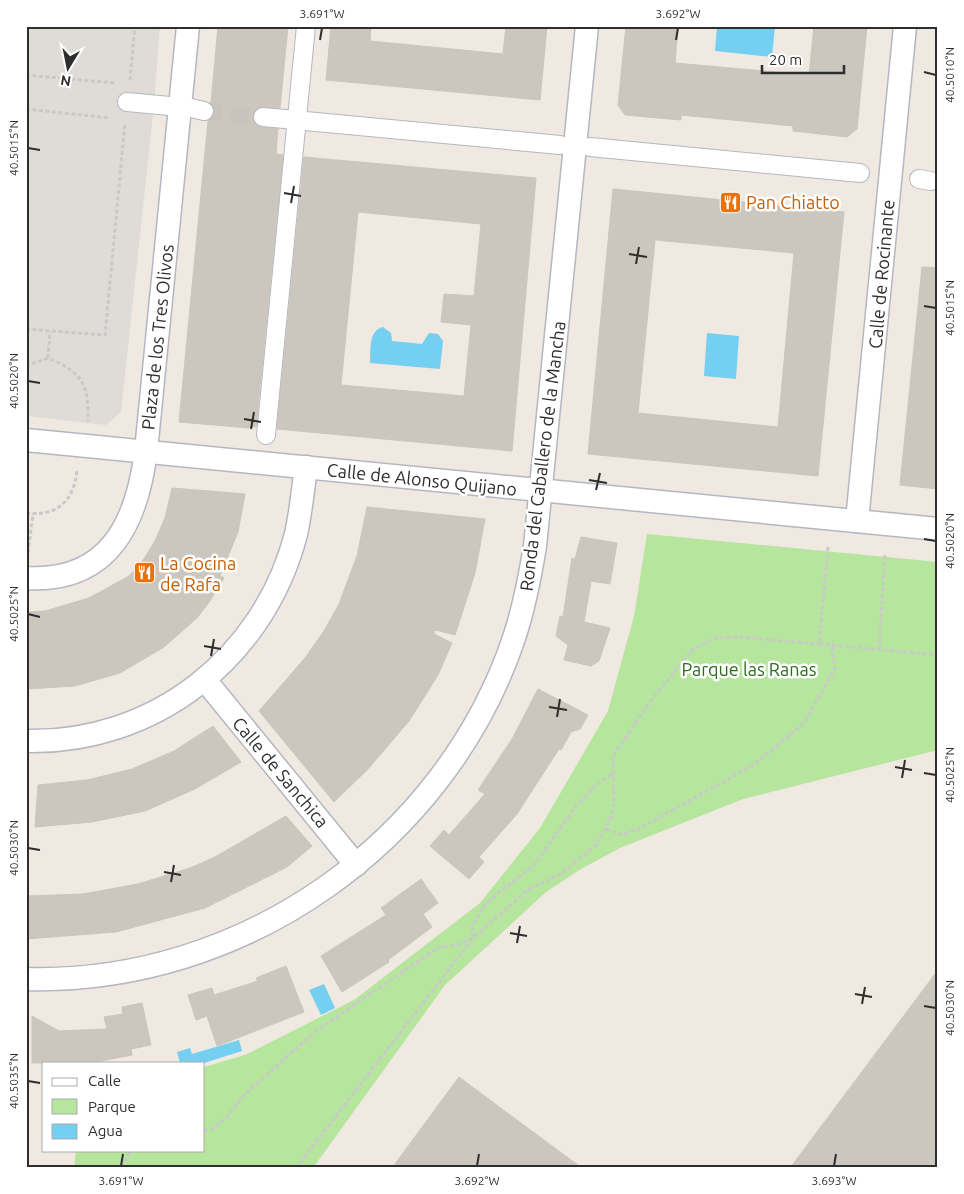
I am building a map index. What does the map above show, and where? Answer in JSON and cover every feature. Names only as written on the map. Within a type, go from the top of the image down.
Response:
[{"type":"street","name":"Plaza de los Tres Olivos","points":[[26,578],[42,579],[73,573],[99,558],[115,543],[126,526],[135,505],[146,452],[188,26]]},
{"type":"street","points":[[266,435],[306,26]]},
{"type":"street","name":"Ronda del Caballero de la Mancha","points":[[26,979],[83,977],[128,971],[172,961],[206,950],[252,931],[288,913],[356,865],[406,819],[468,736],[486,703],[514,639],[527,592],[542,491],[586,26]]},
{"type":"street","name":"Calle de Rocinante","points":[[857,521],[905,26]]},
{"type":"street","points":[[127,102],[170,106]]},
{"type":"street","points":[[263,117],[560,145]]},
{"type":"street","points":[[590,147],[860,173]]},
{"type":"street","name":"Calle de Alonso Quijano","points":[[26,440],[938,529]]},
{"type":"street","points":[[26,741],[67,739],[119,729],[174,702],[204,680],[232,654],[258,621],[280,577],[295,535],[306,467]]},
{"type":"street","name":"Calle de Sanchica","points":[[204,680],[356,865]]},
{"type":"path","points":[[26,329],[105,335],[135,26]]},
{"type":"path","points":[[26,75],[129,84]]},
{"type":"path","points":[[26,109],[126,120]]},
{"type":"path","points":[[48,358],[50,331]]},
{"type":"path","points":[[26,366],[48,358],[68,366],[84,383],[88,403],[87,427]]},
{"type":"path","points":[[26,513],[44,515],[57,510],[70,496],[78,469]]},
{"type":"path","points":[[27,560],[33,514]]},
{"type":"path","points":[[819,644],[828,547]]},
{"type":"path","points":[[879,650],[886,553]]},
{"type":"path","points":[[296,1168],[473,938],[529,889],[561,874],[595,846],[606,829],[614,808],[613,756],[651,700],[693,649],[715,638],[740,637],[938,655]]},
{"type":"path","points":[[606,829],[622,835],[640,828],[755,764],[805,722],[835,668],[832,646]]},
{"type":"path","points":[[473,938],[472,926],[486,903],[534,865],[576,806],[596,785],[613,773]]},
{"type":"path","points":[[205,1131],[210,1130],[226,1117],[244,1095],[316,1031],[439,948],[455,946],[473,938]]},
{"type":"path","points":[[122,1168],[130,1152]]},
{"type":"green space","name":"Parque las Ranas","points":[[647,534],[938,562],[938,750],[743,799],[620,848],[581,869],[546,892],[445,985],[313,1168],[74,1168],[76,1152],[205,1152],[205,1067],[245,1055],[354,1000],[480,903],[540,828],[608,711],[634,616]]},
{"type":"shaded area","points":[[26,26],[160,26],[154,105],[121,412],[106,425],[26,416]]},
{"type":"water","points":[[717,26],[775,26],[772,57],[715,51]]},
{"type":"water","points":[[383,327],[391,333],[392,341],[422,344],[429,333],[438,334],[443,341],[440,369],[370,363],[373,337],[378,329]]},
{"type":"water","points":[[707,333],[739,336],[736,379],[704,376]]},
{"type":"water","points":[[324,984],[335,1008],[321,1015],[309,990]]},
{"type":"water","points":[[239,1040],[242,1051],[205,1063],[180,1062],[177,1052],[190,1048],[192,1054]]},
{"type":"building","points":[[218,26],[288,26],[280,108],[259,107],[253,116],[257,126],[278,129],[276,154],[283,155],[256,427],[249,428],[179,422],[208,121],[214,113],[211,103]]},
{"type":"building","points":[[331,26],[371,26],[370,41],[503,54],[506,26],[547,26],[540,100],[326,80]]},
{"type":"building","points":[[626,26],[678,26],[675,63],[809,75],[814,26],[867,26],[857,129],[847,137],[793,131],[793,126],[681,115],[681,120],[625,115],[618,105]]},
{"type":"building","points":[[304,157],[536,178],[512,451],[277,429]],"holes":[[[358,212],[481,224],[474,296],[444,294],[441,322],[471,325],[464,396],[341,385]]]},
{"type":"building","points":[[613,189],[844,212],[818,476],[588,454]],"holes":[[[655,240],[794,253],[778,427],[638,413]]]},
{"type":"building","points":[[922,267],[938,268],[938,489],[900,485]]},
{"type":"building","points":[[172,488],[245,494],[238,532],[220,576],[224,578],[210,601],[197,618],[164,647],[120,673],[75,686],[26,689],[26,612],[45,611],[89,598],[129,576],[144,559],[155,541],[165,518]]},
{"type":"building","points":[[367,507],[485,519],[475,573],[455,635],[435,630],[434,634],[452,643],[438,675],[409,721],[369,768],[334,802],[259,711],[305,658],[324,631],[339,604],[357,556]]},
{"type":"building","points":[[581,537],[617,543],[610,584],[591,581],[584,622],[610,628],[599,661],[591,666],[564,660],[568,645],[556,636],[560,616],[563,617],[572,558],[575,559]]},
{"type":"building","points":[[538,689],[588,715],[580,729],[571,732],[561,750],[559,749],[517,814],[479,857],[484,862],[469,879],[430,846],[444,830],[449,835],[485,794],[478,790],[512,739]]},
{"type":"building","points":[[213,726],[241,762],[195,789],[145,811],[92,822],[35,827],[38,785],[87,780],[132,769],[174,751]]},
{"type":"building","points":[[286,816],[312,846],[287,867],[205,908],[116,932],[26,939],[28,896],[83,894],[138,884],[190,868],[215,857]]},
{"type":"building","points":[[421,879],[438,903],[423,914],[432,927],[388,960],[389,962],[342,992],[321,956],[386,915],[381,908]]},
{"type":"building","points":[[286,966],[304,1012],[217,1046],[207,1016],[196,1020],[188,995],[212,988],[214,995],[258,981],[256,978]]},
{"type":"building","points":[[938,970],[938,1168],[790,1168]]},
{"type":"building","points":[[142,1003],[151,1045],[131,1049],[132,1055],[96,1062],[32,1063],[32,1016],[59,1031],[107,1029],[104,1017],[123,1014],[122,1007]]},
{"type":"building","points":[[459,1077],[510,1115],[582,1168],[392,1168]]},
{"type":"tunnel","points":[[204,111],[263,117]]},
{"type":"place","name":"Pan Chiatto","points":[[730,202]]},
{"type":"place","name":"La Cocina de Rafa","points":[[144,573]]}]
